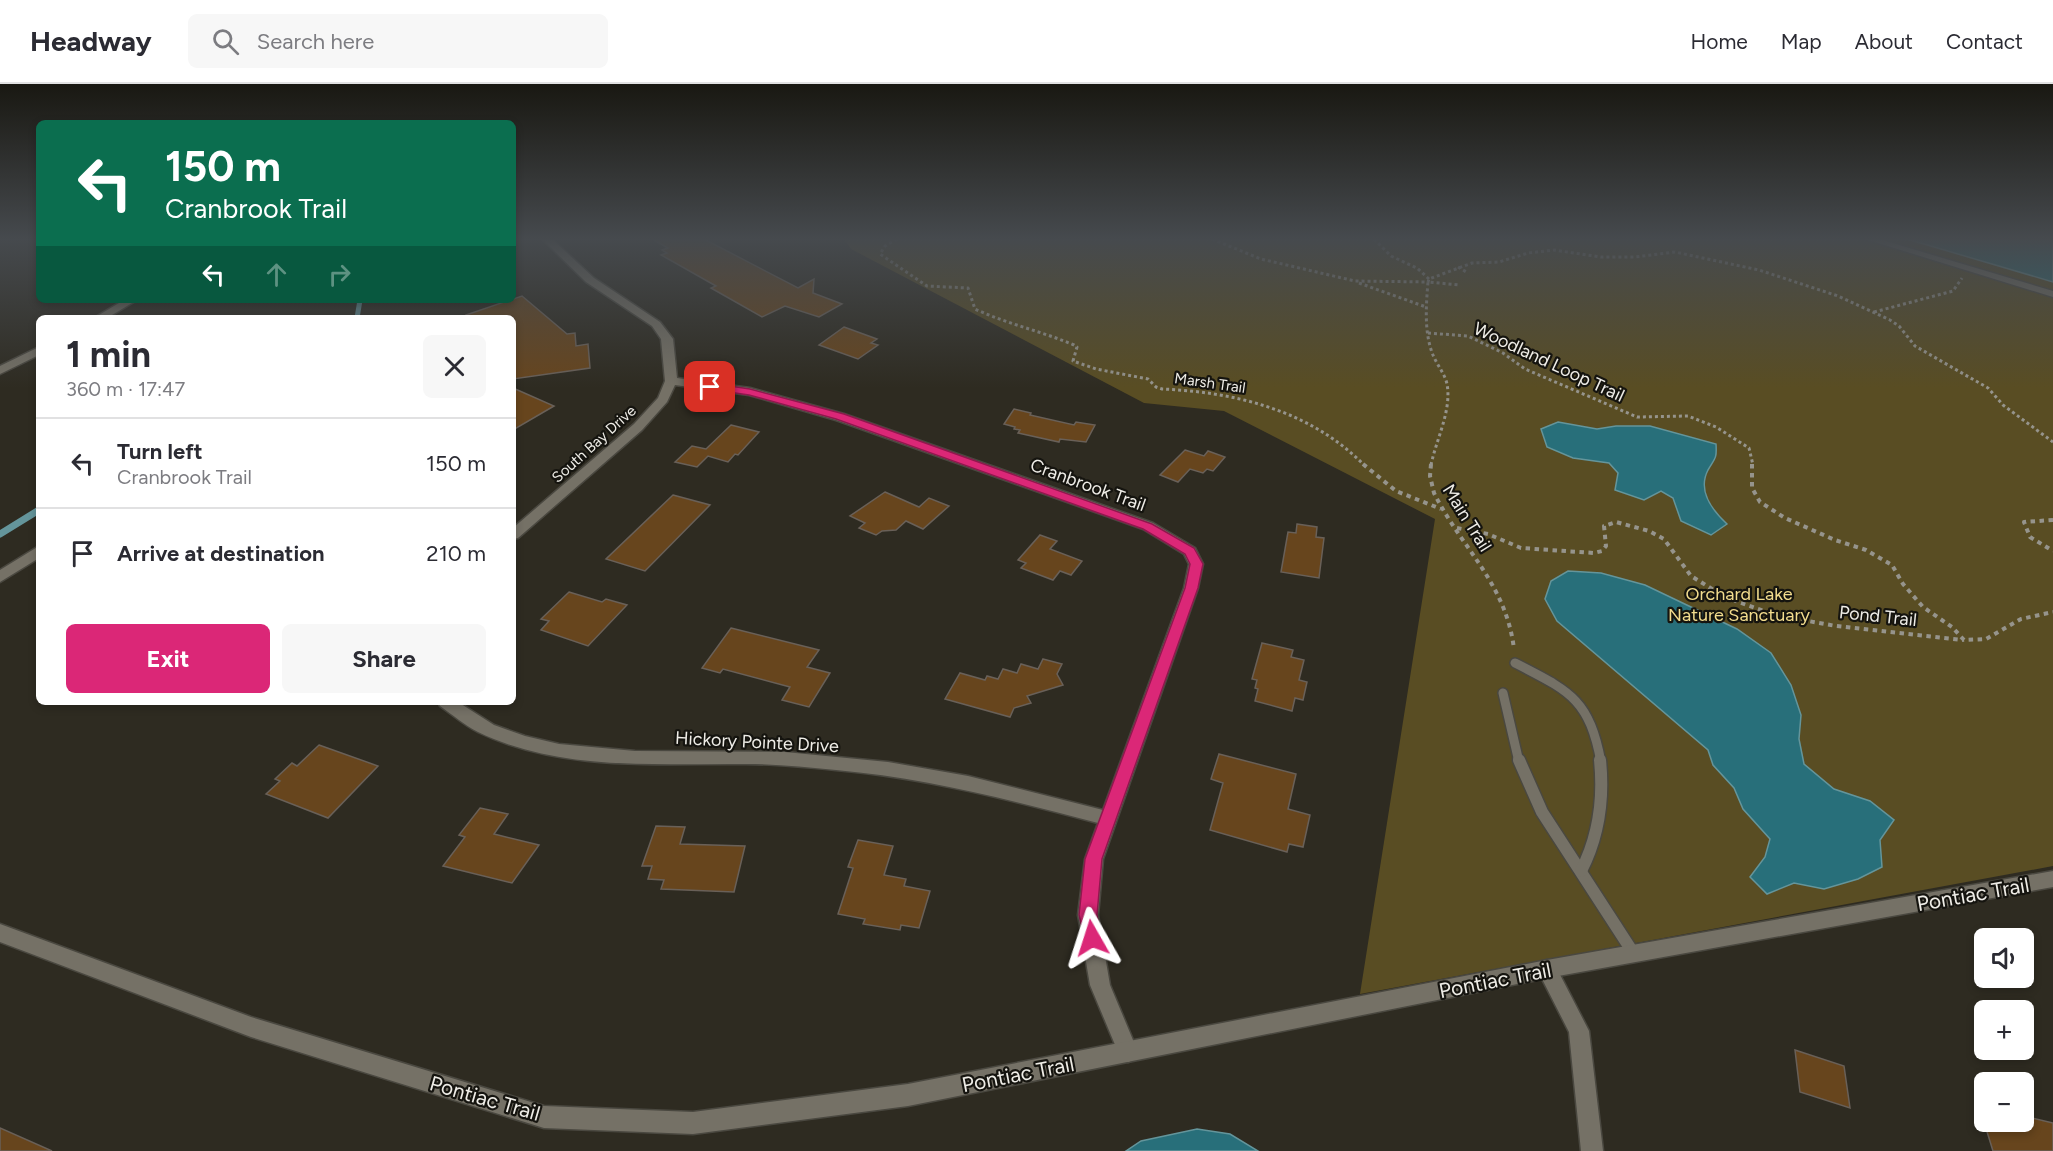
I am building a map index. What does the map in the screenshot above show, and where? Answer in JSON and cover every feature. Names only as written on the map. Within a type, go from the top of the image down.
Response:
[{"type":"street","points":[[603,289],[656,324],[667,339],[671,381]]},
{"type":"street","points":[[2035,289],[2053,294]]},
{"type":"street","points":[[104,315],[126,303]]},
{"type":"street","points":[[0,371],[36,352]]},
{"type":"street","name":"South Bay Drive","points":[[516,532],[638,427],[663,399],[671,381]]},
{"type":"street","name":"Cranbrook Trail","points":[[671,381],[750,392],[840,417],[1148,526],[1190,551],[1196,564],[1191,588],[1094,859],[1088,915],[1100,985],[1128,1052]]},
{"type":"street","points":[[0,577],[36,553]]},
{"type":"street","name":"Hickory Pointe Drive","points":[[451,705],[487,729],[531,744],[563,750],[636,757],[784,759],[920,774],[1013,792],[1107,819]]},
{"type":"street","name":"Pontiac Trail","points":[[0,933],[251,1027],[544,1117],[693,1124],[909,1095],[1547,969],[2053,879]]},
{"type":"street","points":[[1547,969],[1579,1031],[1592,1151]]},
{"type":"lane","points":[[1515,663],[1576,698],[1590,718],[1599,753],[1603,800],[1591,855],[1581,871]]},
{"type":"lane","points":[[1503,693],[1520,765],[1542,812],[1634,954]]},
{"type":"path","name":"Marsh Trail","points":[[968,289],[975,309],[1003,322],[1042,331],[1074,345],[1077,348],[1073,361],[1083,365],[1148,379],[1156,387],[1162,389],[1243,397],[1307,422],[1340,442],[1383,482],[1404,495],[1441,509]]},
{"type":"path","points":[[1376,289],[1426,307]]},
{"type":"path","name":"Main Trail","points":[[1428,289],[1426,307],[1431,351],[1447,384],[1440,430],[1433,455],[1430,484],[1441,509],[1457,528],[1494,585],[1507,614],[1513,639],[1515,663]]},
{"type":"path","points":[[1816,289],[1838,296],[1899,326],[1915,346],[1924,353],[1988,388],[2003,405],[2053,442]]},
{"type":"path","points":[[1873,312],[1955,289]]},
{"type":"path","name":"Woodland Loop Trail","points":[[1428,333],[1467,336],[1503,353],[1526,369],[1637,417],[1645,419],[1680,415],[1734,437],[1749,448],[1753,466],[1752,488],[1760,502],[1809,530],[1866,550],[1892,565],[1903,584],[1923,607],[1952,627],[1964,640]]},
{"type":"path","points":[[2053,520],[2024,522],[2024,528],[2032,540],[2053,551]]},
{"type":"path","name":"Pond Trail","points":[[1457,528],[1488,534],[1521,548],[1594,554],[1602,551],[1606,546],[1604,526],[1616,522],[1628,524],[1664,539],[1691,576],[1725,597],[1775,615],[1836,626],[1964,640]]},
{"type":"path","points":[[1964,640],[1981,640],[1995,636],[2013,623],[2053,612]]},
{"type":"green space","name":"Orchard Lake Nature Sanctuary","points":[[927,289],[2053,289],[2053,866],[1360,994],[1435,519],[1224,411],[1144,403]]},
{"type":"water","points":[[1558,422],[1597,429],[1616,426],[1650,426],[1716,444],[1716,456],[1705,478],[1705,493],[1711,506],[1727,524],[1711,535],[1681,521],[1673,498],[1661,491],[1644,500],[1615,490],[1618,473],[1609,463],[1573,458],[1547,447],[1541,429]]},
{"type":"water","points":[[1568,571],[1601,573],[1645,585],[1737,629],[1771,653],[1791,685],[1801,715],[1799,739],[1804,764],[1834,789],[1870,801],[1894,820],[1880,840],[1882,867],[1858,879],[1824,889],[1794,883],[1767,894],[1750,877],[1765,857],[1770,839],[1743,809],[1734,788],[1713,765],[1708,750],[1557,621],[1545,599],[1551,581]]},
{"type":"water","points":[[1197,1129],[1230,1134],[1258,1151],[1126,1151],[1141,1141]]},
{"type":"building","points":[[712,289],[813,289],[813,293],[842,304],[819,317],[785,306],[762,317]]},
{"type":"building","points":[[522,296],[567,334],[575,333],[576,346],[588,344],[590,368],[516,379],[516,315],[466,315],[501,303],[516,303],[516,298]]},
{"type":"building","points":[[844,327],[877,339],[871,343],[878,345],[858,359],[819,345]]},
{"type":"building","points":[[516,389],[554,406],[516,428]]},
{"type":"building","points":[[1014,409],[1074,425],[1076,422],[1095,425],[1086,442],[1060,439],[1059,442],[1018,433],[1020,430],[1004,424]]},
{"type":"building","points":[[731,425],[759,432],[738,455],[735,454],[728,462],[708,456],[697,467],[675,462],[692,446],[706,449]]},
{"type":"building","points":[[1185,450],[1204,456],[1208,451],[1225,457],[1213,471],[1207,469],[1203,473],[1190,469],[1178,482],[1160,475]]},
{"type":"building","points":[[885,492],[919,507],[929,498],[949,506],[923,529],[906,521],[896,530],[882,531],[876,535],[859,528],[865,523],[850,516]]},
{"type":"building","points":[[673,495],[710,505],[645,571],[606,559]]},
{"type":"building","points":[[1297,524],[1317,527],[1316,537],[1324,538],[1319,578],[1281,572],[1288,532],[1296,533]]},
{"type":"building","points":[[1040,535],[1057,541],[1050,549],[1082,561],[1071,575],[1060,571],[1053,580],[1021,568],[1026,563],[1018,560]]},
{"type":"building","points":[[569,592],[602,602],[606,599],[627,605],[588,646],[541,630],[549,621],[541,619]]},
{"type":"building","points":[[731,628],[819,650],[807,667],[830,673],[809,707],[782,700],[790,687],[723,669],[720,673],[702,668]]},
{"type":"building","points":[[1262,643],[1293,650],[1291,657],[1304,660],[1299,680],[1307,682],[1303,700],[1295,698],[1292,711],[1255,701],[1258,689],[1255,688],[1257,680],[1252,679]]},
{"type":"building","points":[[1043,659],[1062,664],[1057,674],[1063,685],[1027,696],[1031,703],[1014,708],[1010,717],[945,699],[960,673],[985,680],[987,676],[998,679],[1003,669],[1017,673],[1021,664],[1038,669]]},
{"type":"building","points":[[319,745],[378,766],[328,818],[266,794],[280,781],[275,779],[292,763],[297,766]]},
{"type":"building","points":[[1219,754],[1296,774],[1288,809],[1310,815],[1303,847],[1289,844],[1287,852],[1210,830],[1223,783],[1211,779]]},
{"type":"building","points":[[480,808],[508,814],[494,834],[539,845],[512,883],[443,866],[465,837],[459,835]]},
{"type":"building","points":[[656,826],[685,827],[680,844],[745,846],[734,892],[661,889],[664,880],[648,879],[652,866],[642,866]]},
{"type":"building","points":[[858,840],[893,846],[884,875],[906,879],[904,886],[930,891],[919,928],[901,925],[900,930],[863,924],[865,919],[838,914],[853,868],[848,867]]},
{"type":"building","points":[[1795,1050],[1844,1066],[1850,1108],[1800,1092]]},
{"type":"building","points":[[2034,1118],[2053,1123],[2053,1151],[1993,1151],[1987,1132],[2034,1132]]},
{"type":"building","points":[[0,1128],[52,1151],[0,1151]]},
{"type":"waterway","points":[[358,315],[360,303]]},
{"type":"waterway","points":[[0,534],[36,512]]},
{"type":"route","points":[[710,387],[750,392],[840,417],[1148,526],[1190,551],[1196,564],[1191,588],[1094,859],[1088,915],[1092,938]]}]
